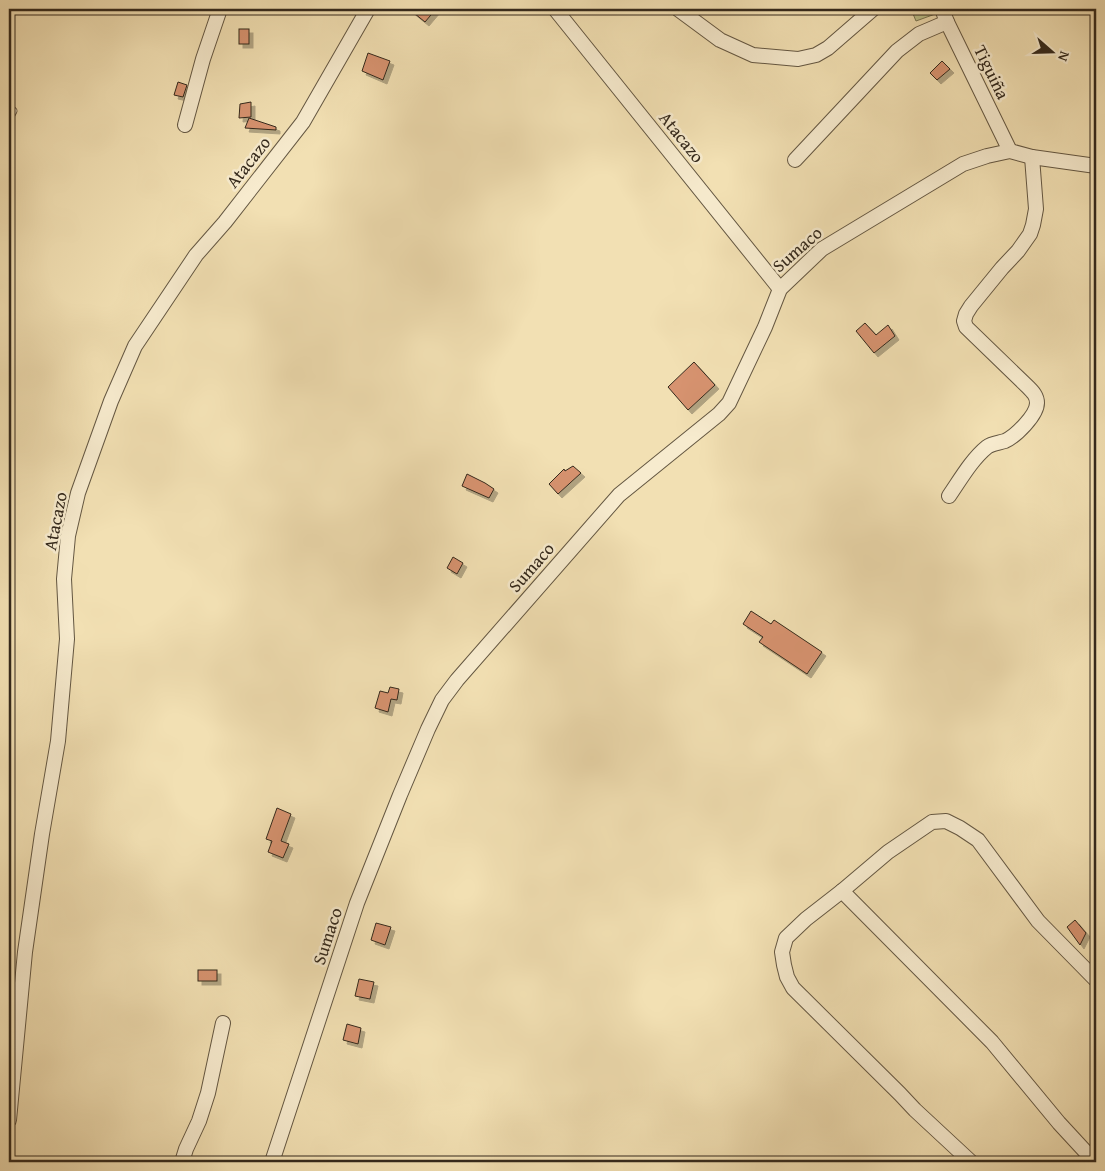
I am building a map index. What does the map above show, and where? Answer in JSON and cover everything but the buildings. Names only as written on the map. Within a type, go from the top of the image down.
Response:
[{"type":"street","points":[[185,125],[203,59],[220,9]]},
{"type":"street","name":"Atacazo","points":[[9,1120],[26,952],[42,834],[58,741],[67,640],[64,580],[68,536],[78,493],[110,400],[135,346],[196,255],[225,222],[303,122],[368,9]]},
{"type":"street","name":"Atacazo","points":[[555,9],[780,289]]},
{"type":"street","points":[[678,9],[720,40],[752,55],[798,59],[816,55],[828,48],[873,9]]},
{"type":"street","points":[[795,160],[897,51],[944,15]]},
{"type":"street","name":"Tiguiña","points":[[944,15],[1010,151]]},
{"type":"street","points":[[1010,151],[1032,157],[1096,166]]},
{"type":"street","name":"Sumaco","points":[[272,1162],[357,904],[400,795],[442,700],[457,680],[619,495],[719,414],[729,403],[765,327],[780,289],[822,248],[963,164],[1010,151]]},
{"type":"street","points":[[949,496],[974,460],[988,446],[997,442],[1003,442],[1016,434],[1023,427],[1037,404],[1035,395],[1028,387],[966,327],[964,321],[971,306],[1030,234],[1036,209],[1032,157]]},
{"type":"street","points":[[971,1162],[915,1110],[793,988],[787,977],[782,952],[786,938],[806,919],[888,852],[932,822],[946,821],[978,840],[1038,921],[1096,980]]},
{"type":"street","points":[[842,891],[992,1042],[1058,1123],[1095,1162]]},
{"type":"street","points":[[182,1162],[208,1093],[223,1022]]},
{"type":"lane","points":[[9,118],[14,111]]},
{"type":"green space","points":[[911,9],[936,9],[938,13],[916,21]]}]
